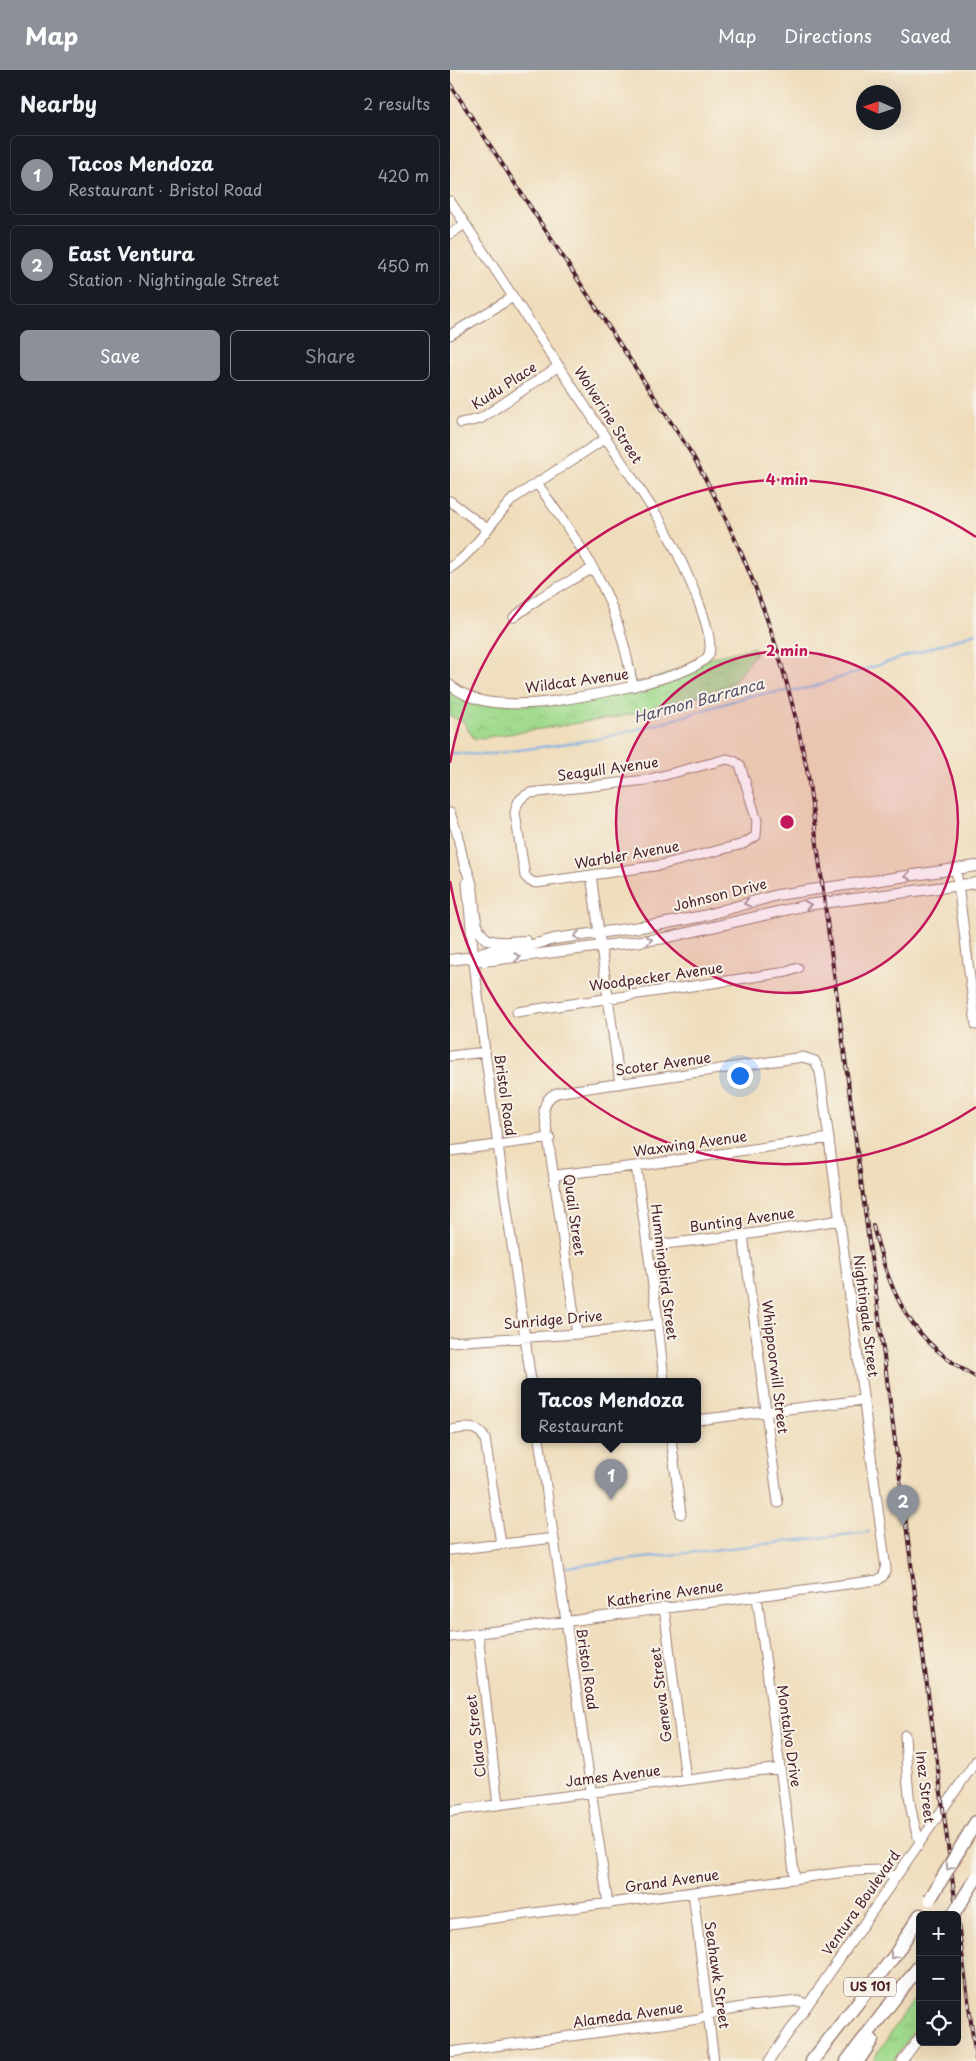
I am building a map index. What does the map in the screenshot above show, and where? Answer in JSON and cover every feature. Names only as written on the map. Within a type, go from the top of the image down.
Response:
[{"type":"highway","name":"US 101","points":[[922,1911],[976,1822]]},
{"type":"highway","points":[[955,1911],[976,1878]]},
{"type":"highway","name":"US 101","points":[[813,2060],[895,1955],[916,1921]]},
{"type":"highway","name":"US 101","points":[[846,2061],[916,1970]]},
{"type":"highway","points":[[858,2061],[916,1970]]},
{"type":"main road","points":[[464,862],[472,887],[478,927],[486,939],[497,942],[554,940]]},
{"type":"main road","name":"Johnson Drive","points":[[473,958],[483,952],[682,920],[777,895],[976,866]]},
{"type":"main road","name":"Johnson Drive","points":[[450,960],[473,958],[484,961],[679,936],[807,905],[976,883]]},
{"type":"street","name":"Wolverine Street","points":[[450,201],[660,520],[686,571],[709,641],[710,649],[706,659]]},
{"type":"street","points":[[450,234],[465,224]]},
{"type":"street","points":[[450,335],[513,297]]},
{"type":"street","name":"Kudu Place","points":[[461,423],[480,419],[560,366]]},
{"type":"street","points":[[450,568],[471,550],[508,504],[606,438]]},
{"type":"street","points":[[537,483],[604,588],[616,620],[633,687]]},
{"type":"street","points":[[450,501],[487,530]]},
{"type":"street","points":[[514,617],[541,597],[593,568]]},
{"type":"street","name":"Wildcat Avenue","points":[[450,685],[471,697],[499,703],[550,702],[633,687],[689,668],[706,659]]},
{"type":"street","name":"Seagull Avenue","points":[[530,881],[525,876],[515,813],[520,798],[530,793],[646,780],[727,759],[740,765],[757,821],[756,836]]},
{"type":"street","name":"Bristol Road","points":[[450,813],[464,862],[473,958],[485,1052],[531,1378]]},
{"type":"street","name":"Warbler Avenue","points":[[530,881],[536,883],[661,866],[743,844],[756,836]]},
{"type":"street","points":[[956,869],[976,1026]]},
{"type":"street","points":[[591,875],[620,1084]]},
{"type":"street","name":"Woodpecker Avenue","points":[[517,1012],[787,972],[798,968]]},
{"type":"street","points":[[450,1056],[485,1052]]},
{"type":"street","name":"Scoter Avenue","points":[[546,1101],[556,1093],[803,1057],[815,1061]]},
{"type":"street","name":"Nightingale Street","points":[[815,1061],[820,1072],[840,1220],[886,1569],[883,1576]]},
{"type":"street","name":"Quail Street","points":[[546,1101],[544,1111],[550,1138],[577,1334]]},
{"type":"street","points":[[450,1151],[550,1138]]},
{"type":"street","name":"Waxwing Avenue","points":[[555,1175],[636,1166],[829,1138]]},
{"type":"street","name":"Hummingbird Street","points":[[636,1166],[648,1246],[664,1378]]},
{"type":"street","name":"Bunting Avenue","points":[[648,1246],[743,1235],[840,1220]]},
{"type":"street","name":"Whippoorwill Street","points":[[743,1235],[778,1503]]},
{"type":"street","name":"Sunridge Drive","points":[[450,1342],[577,1334],[658,1324]]},
{"type":"street","points":[[701,1419],[863,1400]]},
{"type":"street","points":[[450,1430],[472,1428],[480,1430],[487,1444],[501,1544]]},
{"type":"street","name":"Bristol Road","points":[[540,1443],[608,1904]]},
{"type":"street","points":[[672,1443],[681,1514]]},
{"type":"street","points":[[450,1550],[554,1538]]},
{"type":"street","name":"Katherine Avenue","points":[[450,1637],[878,1580],[883,1576]]},
{"type":"street","name":"Montalvo Drive","points":[[757,1596],[795,1879]]},
{"type":"street","name":"Geneva Street","points":[[664,1607],[686,1780]]},
{"type":"street","name":"Clara Street","points":[[478,1634],[498,1805]]},
{"type":"street","name":"Inez Street","points":[[905,1735],[908,1781],[915,1829],[920,1842]]},
{"type":"street","name":"Ventura Boulevard","points":[[769,2061],[976,1761]]},
{"type":"street","name":"James Avenue","points":[[450,1811],[780,1768]]},
{"type":"street","name":"Grand Avenue","points":[[450,1924],[853,1871],[879,1870],[896,1877]]},
{"type":"street","name":"Seahawk Street","points":[[693,1892],[710,2015],[714,2061]]},
{"type":"street","name":"Alameda Avenue","points":[[450,2052],[698,2019],[718,2011],[799,2001],[808,2005]]},
{"type":"street","points":[[902,2061],[916,2042]]},
{"type":"green space","points":[[755,647],[755,654],[733,683],[699,696],[653,709],[612,718],[474,739],[464,722],[450,716],[450,685],[471,697],[540,703],[633,687],[706,659]]},
{"type":"green space","points":[[916,1997],[916,2029],[893,2061],[872,2061]]},
{"type":"waterway","name":"Harmon Barranca","points":[[450,753],[484,755],[598,739],[666,722],[749,696],[809,688],[976,633]]},
{"type":"waterway","points":[[566,1567],[869,1532]]},
{"type":"railway","points":[[450,84],[693,456],[733,534],[749,572],[764,611],[789,690],[808,775],[956,1911]]},
{"type":"railway","points":[[873,1226],[887,1274],[896,1295],[919,1332],[953,1363],[976,1377]]},
{"type":"railway","points":[[961,1946],[976,2060]]},
{"type":"place","name":"Tacos Mendoza","points":[[611,1500]]},
{"type":"place","name":"East Ventura","points":[[903,1526]]}]
